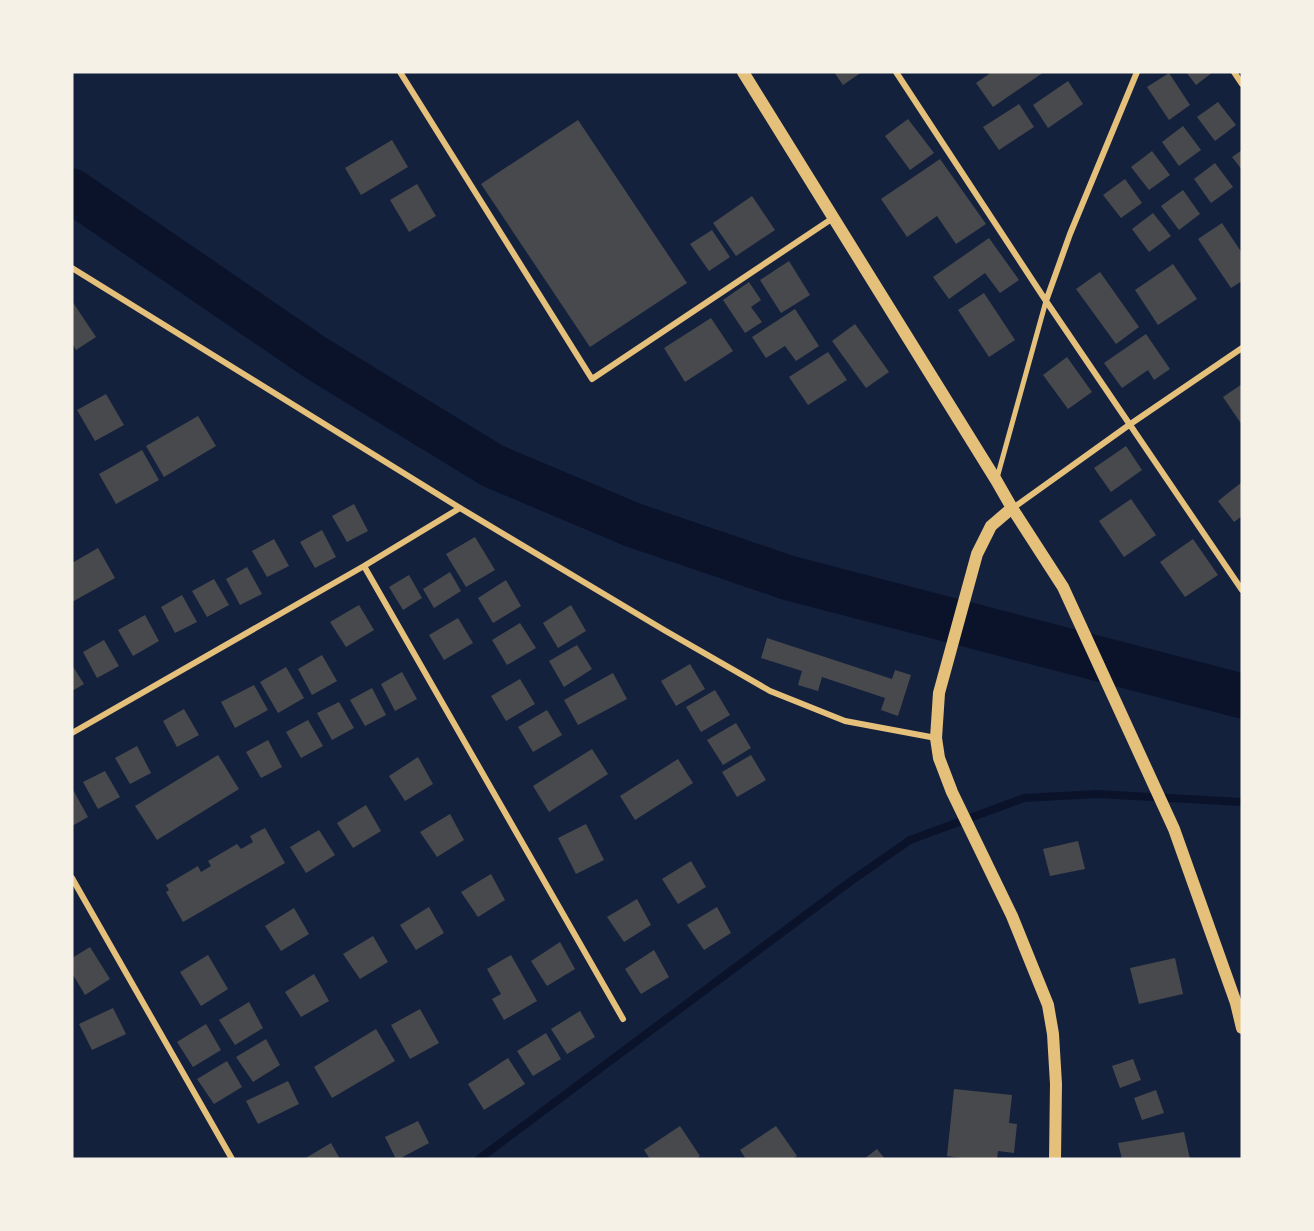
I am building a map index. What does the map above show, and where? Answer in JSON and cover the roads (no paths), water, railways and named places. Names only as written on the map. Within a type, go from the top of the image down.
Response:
[{"type":"main road","points":[[743,72],[1063,587],[1174,829],[1236,1003],[1242,1028]]},
{"type":"main road","points":[[1012,508],[991,526],[977,554],[939,693],[936,738],[939,758],[952,792],[1012,916],[1048,1005],[1053,1034],[1056,1084],[1055,1159]]},
{"type":"street","points":[[400,72],[592,379],[833,218]]},
{"type":"street","points":[[896,72],[1046,301],[1242,590]]},
{"type":"street","points":[[996,480],[1046,301],[1070,234],[1137,72]]},
{"type":"street","points":[[72,268],[460,508],[770,691],[845,721],[936,738]]},
{"type":"street","points":[[1012,508],[1242,348]]},
{"type":"street","points":[[72,734],[460,508]]},
{"type":"street","points":[[364,566],[623,1019]]},
{"type":"street","points":[[72,878],[232,1159]]},
{"type":"waterway","points":[[72,191],[316,358],[493,466],[633,525],[789,578],[1242,696]]},
{"type":"waterway","points":[[479,1159],[851,881],[910,840],[1024,798],[1097,794],[1242,802]]}]
